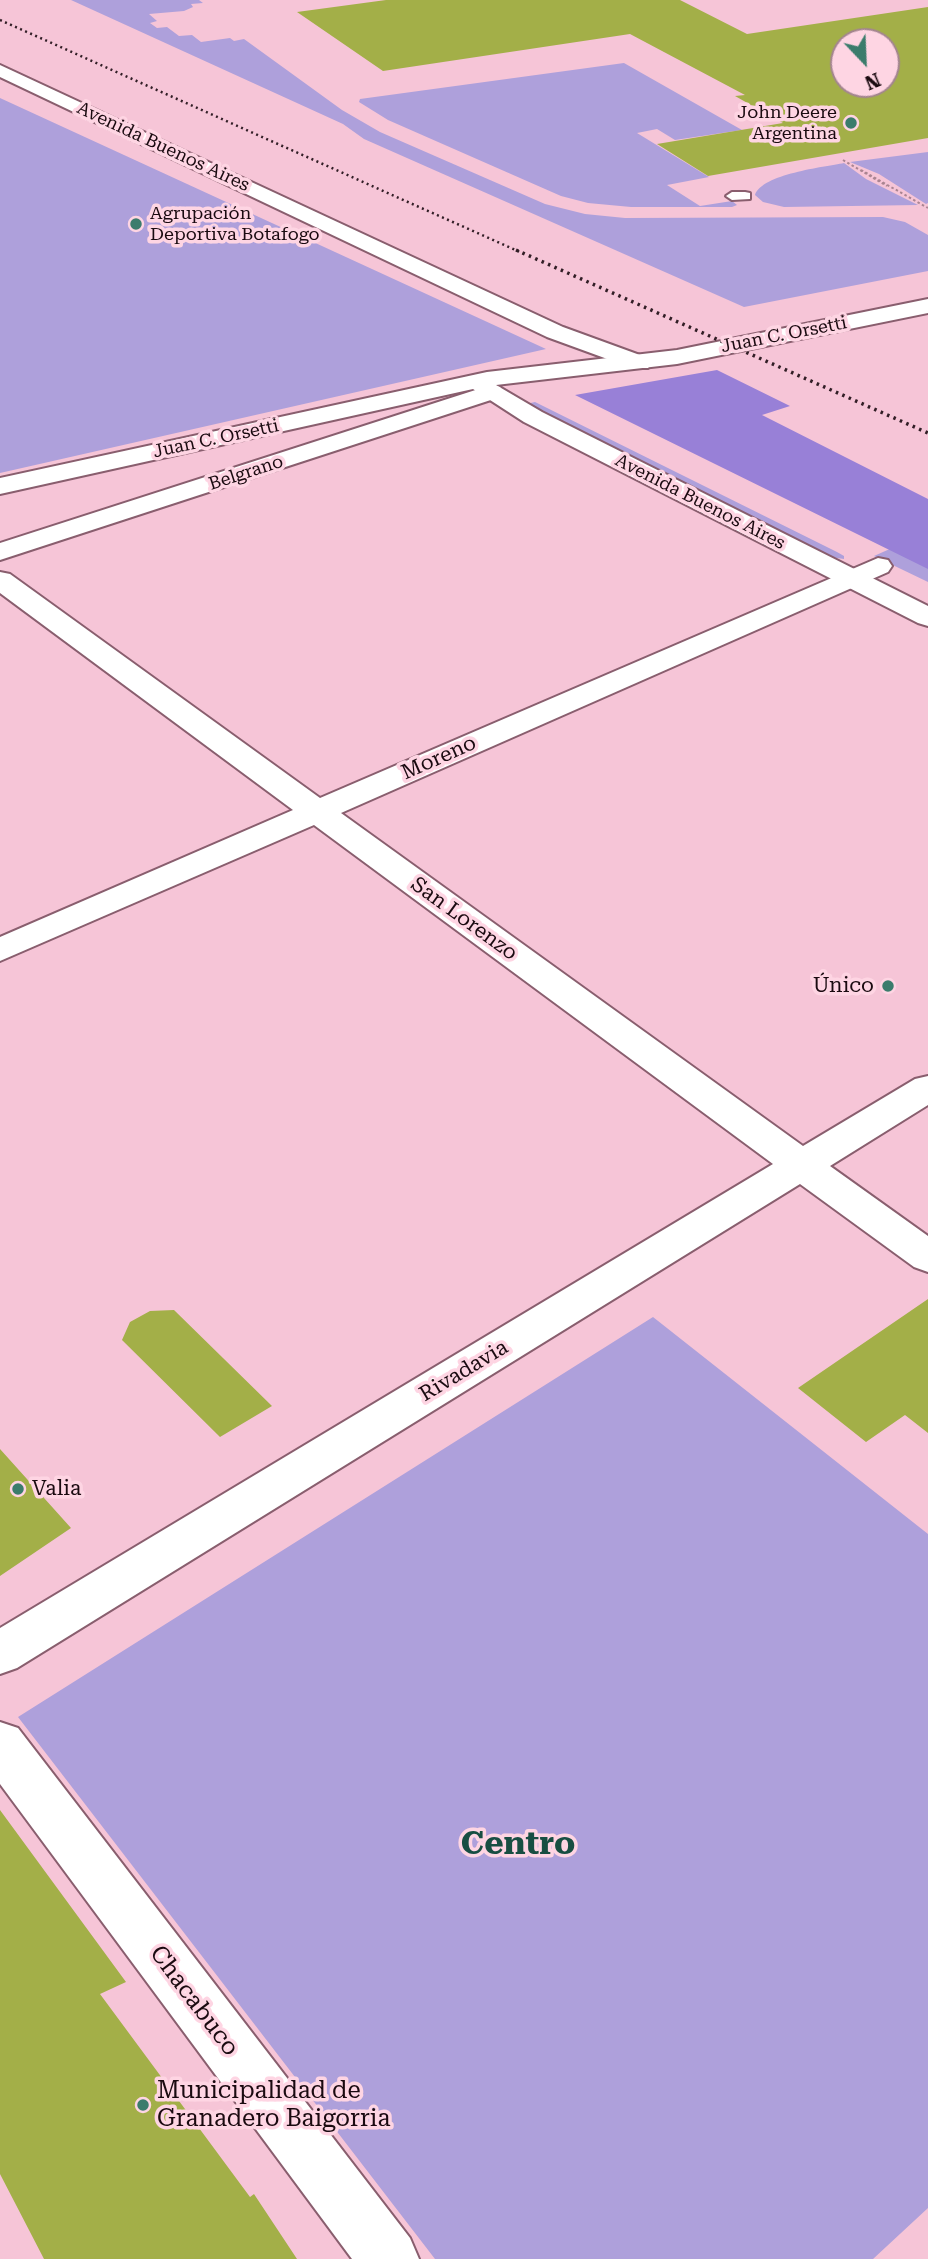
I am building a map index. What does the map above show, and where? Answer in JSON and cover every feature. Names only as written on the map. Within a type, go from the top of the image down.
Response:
[{"type":"street","name":"Avenida Buenos Aires","points":[[0,70],[555,332],[640,363]]},
{"type":"street","name":"Juan C. Orsetti","points":[[0,486],[431,391],[489,386],[531,377],[623,369],[640,363],[928,306]]},
{"type":"street","points":[[531,377],[573,356],[555,332]]},
{"type":"street","name":"Avenida Buenos Aires","points":[[531,377],[555,405],[865,572],[928,617]]},
{"type":"street","name":"Avenida Buenos Aires","points":[[489,386],[533,417],[865,572],[928,590]]},
{"type":"street","name":"Belgrano","points":[[0,552],[489,386]]},
{"type":"street","name":"Moreno","points":[[0,950],[865,572]]},
{"type":"street","name":"San Lorenzo","points":[[0,580],[928,1258]]},
{"type":"street","name":"Rivadavia","points":[[0,1653],[928,1088]]},
{"type":"street","name":"Chacabuco","points":[[0,1744],[389,2259]]},
{"type":"path","points":[[843,160],[877,176],[928,208]]},
{"type":"shaded area","points":[[71,0],[199,0],[203,3],[191,4],[193,7],[184,11],[149,14],[157,21],[150,23],[157,28],[167,27],[179,36],[192,35],[201,42],[244,39],[342,110],[380,132],[545,204],[585,214],[625,218],[883,217],[905,222],[928,235],[928,271],[744,307],[364,139],[343,124]]},
{"type":"shaded area","points":[[624,63],[742,130],[675,140],[657,129],[637,133],[709,177],[667,185],[700,206],[732,201],[737,205],[732,207],[631,207],[588,203],[561,196],[388,120],[359,102],[360,99]]},
{"type":"shaded area","name":"Agrupación Deportiva Botafogo","points":[[0,98],[546,349],[0,473]]},
{"type":"shaded area","points":[[928,152],[926,204],[879,174],[850,162]]},
{"type":"shaded area","points":[[844,163],[866,179],[918,205],[784,207],[763,202],[755,195],[760,188],[781,177]]},
{"type":"shaded area","points":[[717,370],[790,406],[762,415],[928,499],[928,569],[575,395]]},
{"type":"shaded area","points":[[535,402],[837,552],[844,556],[844,559],[830,557],[526,404]]},
{"type":"shaded area","points":[[928,532],[928,582],[874,556]]},
{"type":"shaded area","points":[[653,1317],[928,1534],[928,2208],[873,2259],[435,2259],[18,1717]]},
{"type":"building","points":[[386,0],[680,0],[747,34],[928,7],[928,138],[708,176],[657,144],[783,123],[735,96],[745,95],[630,34],[383,71],[297,12]]},
{"type":"building","points":[[928,1299],[928,1433],[905,1415],[866,1442],[798,1388]]},
{"type":"building","points":[[174,1310],[272,1406],[220,1437],[122,1340],[130,1322],[150,1311]]},
{"type":"building","name":"Valia","points":[[0,1449],[71,1528],[0,1576]]},
{"type":"building","points":[[0,1810],[126,1982],[100,1994],[250,2197],[254,2194],[297,2259],[44,2259],[0,2174]]},
{"type":"railway","points":[[0,20],[520,252]]},
{"type":"railway","points":[[516,250],[928,433]]},
{"type":"place","name":"John Deere Argentina","points":[[851,123]]},
{"type":"place","name":"Agrupación Deportiva Botafogo","points":[[136,224]]},
{"type":"place","name":"Único","points":[[888,986]]},
{"type":"place","name":"Valia","points":[[18,1489]]},
{"type":"place","name":"Municipalidad de Granadero Baigorria","points":[[143,2105]]},
{"type":"district","name":"Centro","points":[[518,1844]]}]
